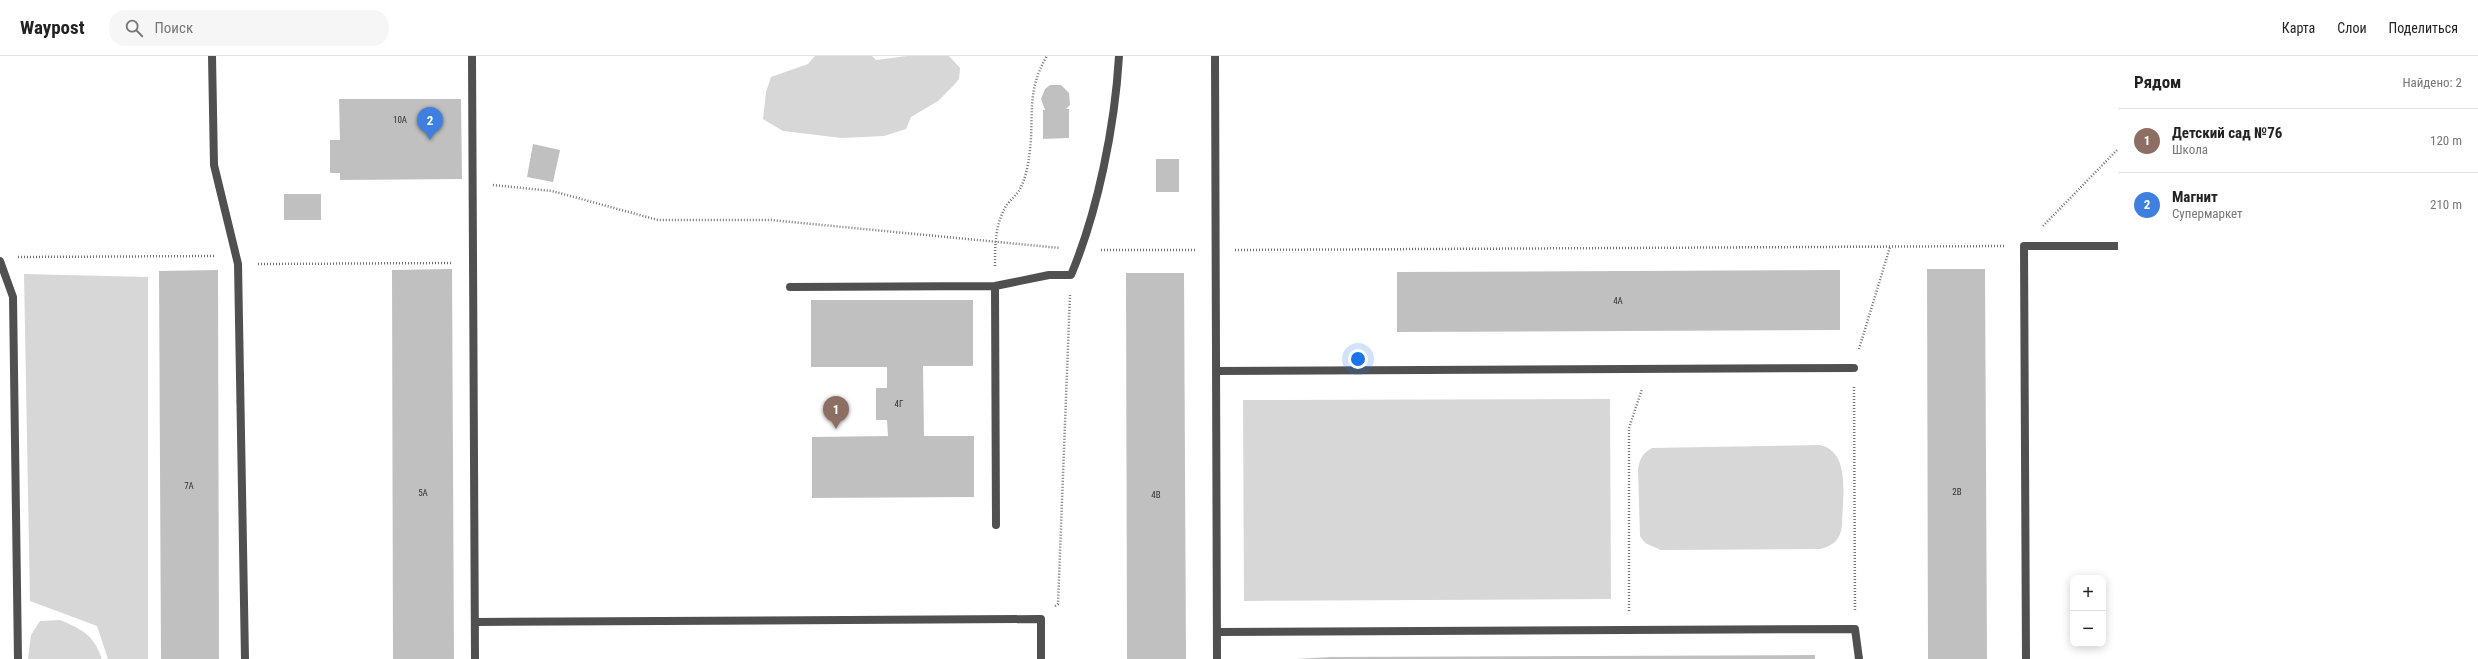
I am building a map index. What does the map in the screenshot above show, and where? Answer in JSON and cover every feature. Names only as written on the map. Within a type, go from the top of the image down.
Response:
[{"type":"lane","points":[[212,56],[214,166],[238,260],[245,659]]},
{"type":"lane","points":[[472,56],[475,659]]},
{"type":"lane","points":[[790,287],[995,286],[1049,274],[1071,274],[1081,250],[1103,166],[1117,92],[1119,56]]},
{"type":"lane","points":[[1215,56],[1217,659]]},
{"type":"lane","points":[[2026,659],[2024,246],[2118,246]]},
{"type":"lane","points":[[0,261],[13,297],[18,659]]},
{"type":"lane","points":[[995,286],[996,525]]},
{"type":"lane","points":[[1216,371],[1854,368]]},
{"type":"lane","points":[[475,622],[1041,619],[1041,659]]},
{"type":"lane","points":[[1217,632],[1855,629],[1859,659]]},
{"type":"path","points":[[995,286],[995,241],[998,225],[1006,206],[1021,188],[1029,157],[1030,108],[1038,70],[1047,56]]},
{"type":"path","points":[[473,182],[552,191],[658,220],[772,220],[1081,250],[2024,246],[2118,149]]},
{"type":"path","points":[[1855,629],[1854,368],[1890,247]]},
{"type":"path","points":[[16,257],[473,263]]},
{"type":"path","points":[[1041,619],[1058,604],[1071,274]]},
{"type":"path","points":[[1630,630],[1628,428],[1649,369]]},
{"type":"shaded area","points":[[815,56],[872,56],[876,60],[907,56],[949,56],[960,68],[959,79],[938,101],[911,117],[906,129],[884,136],[842,138],[783,131],[763,119],[766,92],[771,77],[808,64]]},
{"type":"shaded area","points":[[24,274],[148,277],[148,659],[108,659],[97,626],[30,601]]},
{"type":"shaded area","points":[[1610,399],[1611,599],[1244,601],[1243,400]]},
{"type":"shaded area","points":[[1820,445],[1830,449],[1837,457],[1843,478],[1841,531],[1838,539],[1829,546],[1820,549],[1661,550],[1645,543],[1640,536],[1638,469],[1642,456],[1652,448]]},
{"type":"shaded area","points":[[60,620],[81,630],[91,638],[102,659],[28,659],[31,635],[40,621]]},
{"type":"building","points":[[1050,85],[1061,85],[1069,93],[1070,105],[1066,109],[1069,109],[1069,138],[1043,139],[1043,110],[1045,110],[1041,99],[1045,89]]},
{"type":"building","points":[[339,99],[461,99],[462,179],[340,180],[340,173],[330,173],[330,140],[340,140]]},
{"type":"building","points":[[533,144],[560,150],[553,182],[527,177]]},
{"type":"building","points":[[1156,159],[1179,159],[1179,192],[1156,192]]},
{"type":"building","points":[[284,194],[321,194],[321,220],[284,220]]},
{"type":"building","points":[[452,269],[454,659],[393,659],[392,270]]},
{"type":"building","points":[[1927,269],[1985,269],[1987,659],[1928,659]]},
{"type":"building","points":[[218,270],[219,659],[161,659],[159,271]]},
{"type":"building","points":[[1840,270],[1840,330],[1397,332],[1397,272]]},
{"type":"building","points":[[1126,273],[1184,273],[1186,659],[1127,659]]},
{"type":"building","points":[[811,300],[973,300],[973,366],[923,366],[924,436],[974,436],[974,497],[812,498],[812,437],[888,436],[887,420],[876,420],[876,388],[887,388],[887,367],[811,367]]},
{"type":"building","points":[[1815,655],[1815,659],[1296,659],[1331,657]]},
{"type":"place","name":"Магнит","points":[[430,140]]},
{"type":"place","name":"Детский сад №76","points":[[836,429]]}]
